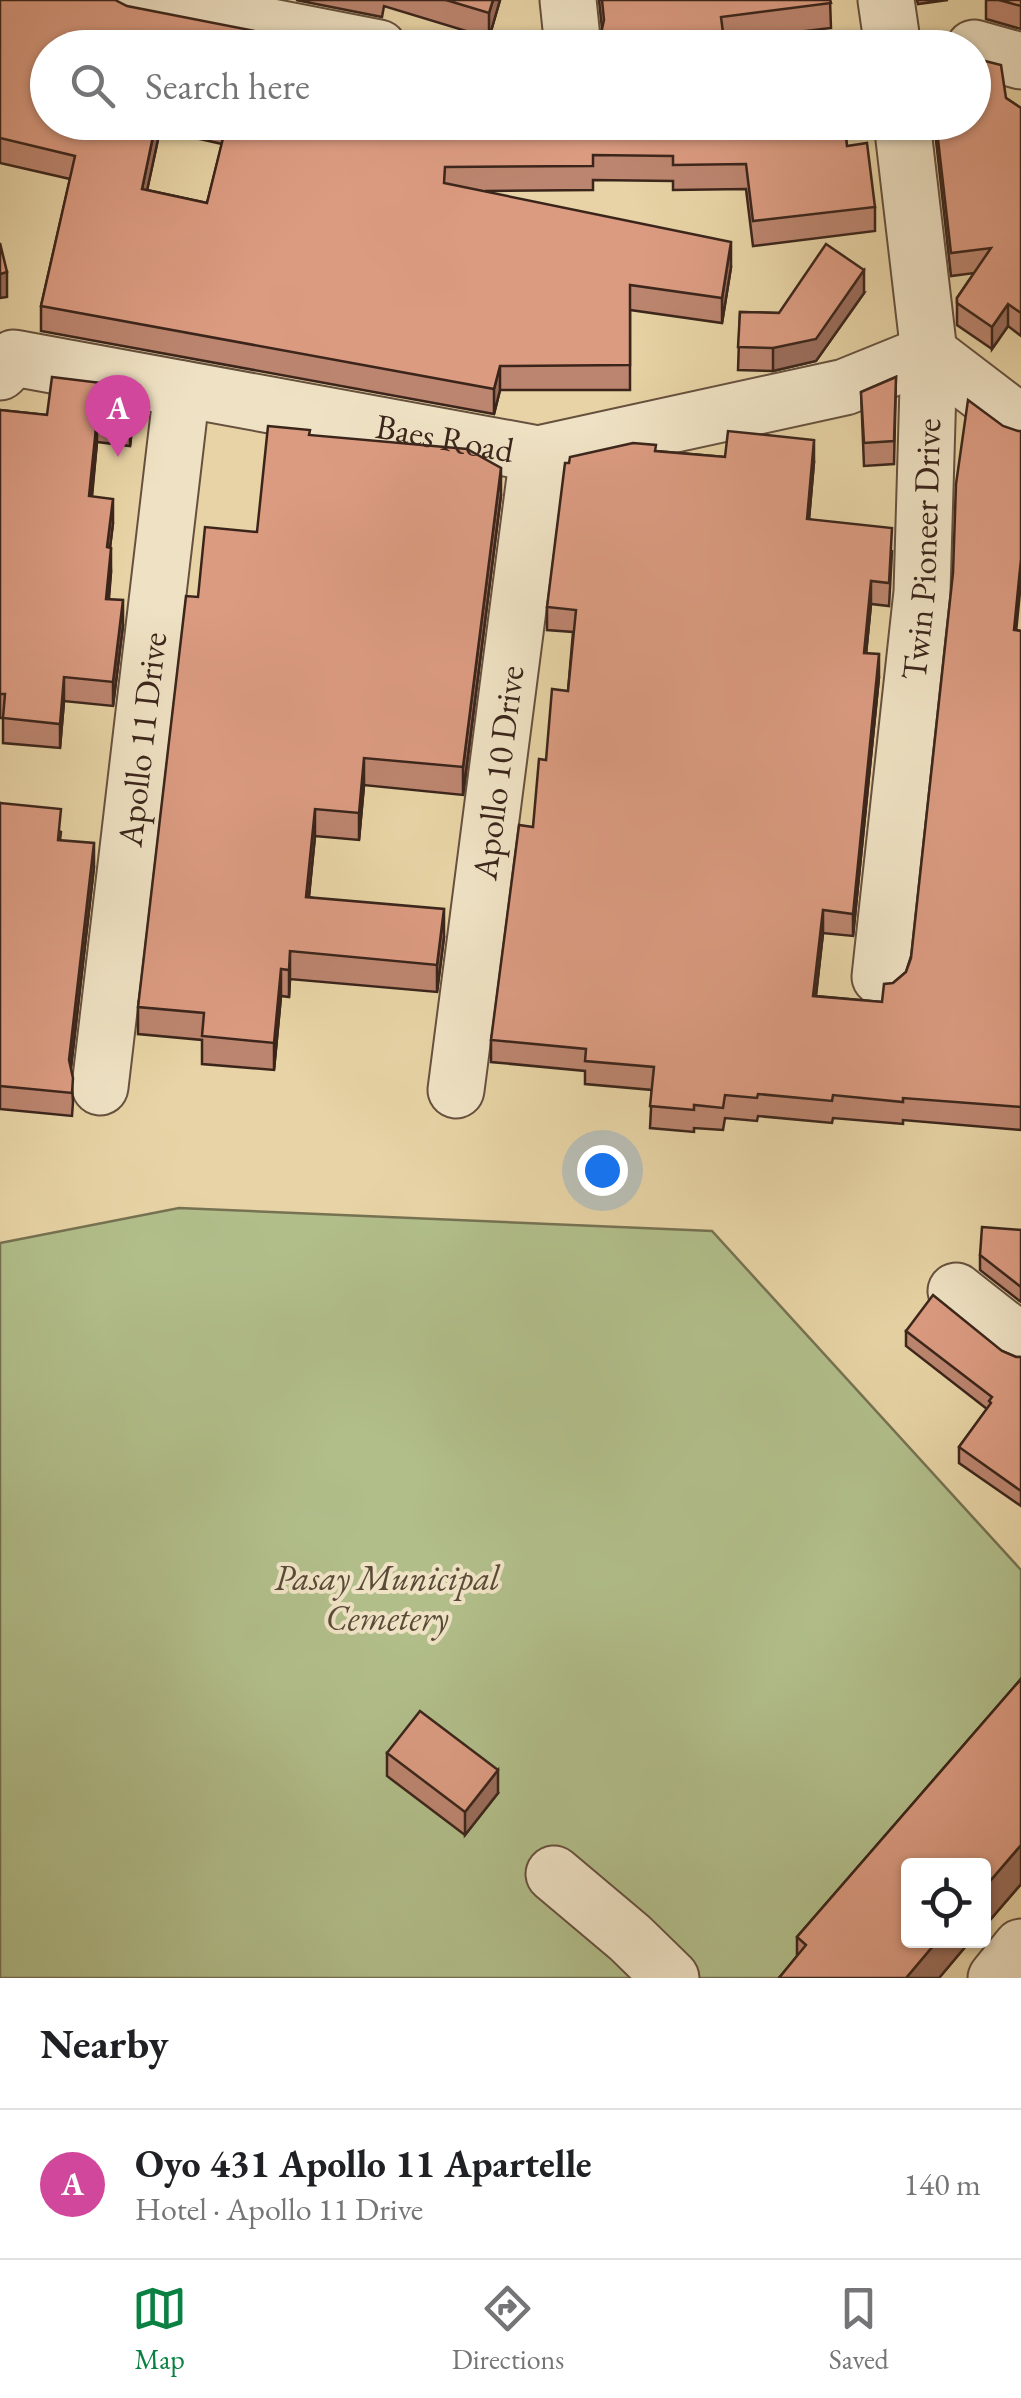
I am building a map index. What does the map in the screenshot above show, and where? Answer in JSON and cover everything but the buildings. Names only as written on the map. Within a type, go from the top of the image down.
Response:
[{"type":"street","points":[[133,0],[287,30]]},
{"type":"street","points":[[568,0],[570,30]]},
{"type":"street","points":[[886,0],[890,30]]},
{"type":"street","points":[[991,53],[1021,61]]},
{"type":"street","name":"Twin Pioneer Drive","points":[[880,977],[922,592],[929,353],[904,140]]},
{"type":"street","points":[[929,353],[1021,423]]},
{"type":"street","name":"Baes Road","points":[[7,365],[182,390],[538,454],[845,387],[929,353]]},
{"type":"street","name":"Apollo 11 Drive","points":[[100,1087],[182,390]]},
{"type":"street","name":"Apollo 10 Drive","points":[[456,1090],[538,454]]},
{"type":"street","points":[[956,1291],[1021,1342]]},
{"type":"street","points":[[554,1874],[671,1978]]},
{"type":"street","points":[[996,1978],[1021,1947]]},
{"type":"green space","name":"Pasay Municipal Cemetery","points":[[179,1208],[712,1231],[1021,1570],[1021,1699],[779,1978],[0,1978],[0,1243]]},
{"type":"place","name":"Oyo 431 Apollo 11 Apartelle","points":[[118,457]]}]
